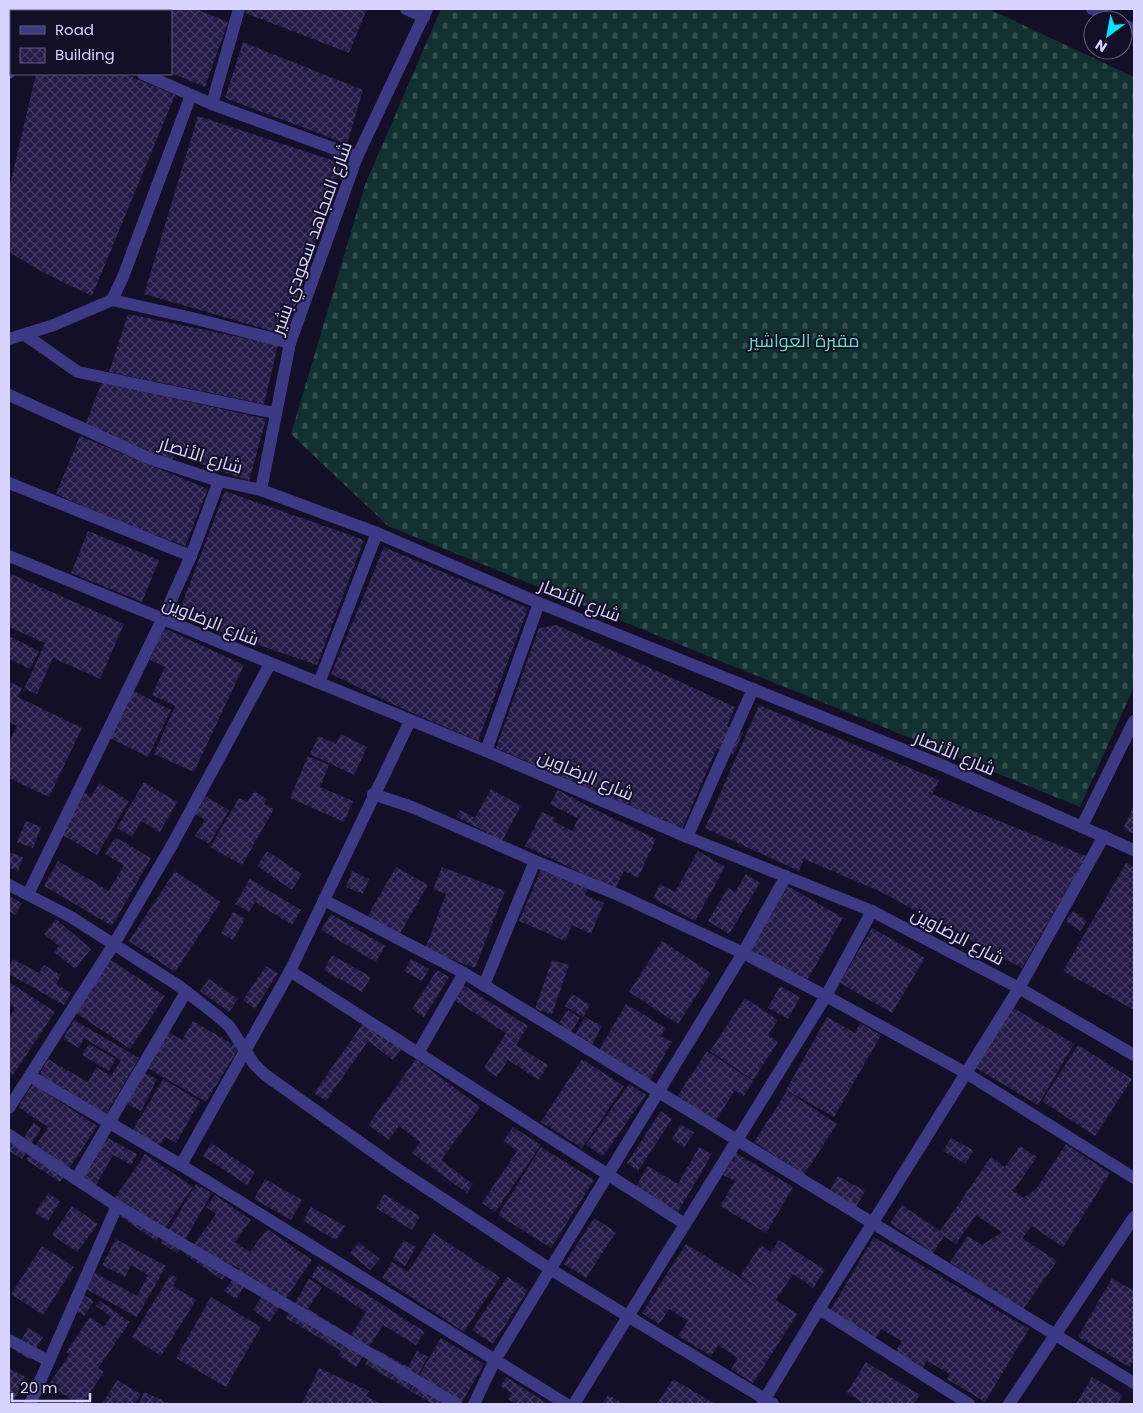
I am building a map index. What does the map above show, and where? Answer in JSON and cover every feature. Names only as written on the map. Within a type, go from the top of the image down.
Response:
[{"type":"street","points":[[212,104],[240,9]]},
{"type":"street","points":[[406,9],[426,13]]},
{"type":"street","name":"شارع المجاهد سعودي بشير","points":[[260,490],[290,343],[357,157],[426,13]]},
{"type":"street","points":[[145,75],[212,104],[357,157]]},
{"type":"street","points":[[112,300],[123,277],[191,95]]},
{"type":"street","points":[[9,340],[112,300],[290,343]]},
{"type":"street","points":[[26,335],[78,372],[275,413]]},
{"type":"street","name":"شارع الأنصار","points":[[9,395],[148,458],[220,481],[260,490],[376,532],[539,603],[935,762],[1134,850]]},
{"type":"street","points":[[28,894],[162,620],[191,556],[220,481]]},
{"type":"street","points":[[9,483],[191,556]]},
{"type":"street","points":[[319,683],[376,532]]},
{"type":"street","name":"شارع الرضاوين","points":[[9,556],[486,752],[687,837],[872,911],[1019,988],[1134,1056]]},
{"type":"street","points":[[486,752],[539,603]]},
{"type":"street","points":[[9,1108],[114,944],[172,845],[270,664]]},
{"type":"street","points":[[687,837],[753,689]]},
{"type":"street","points":[[181,1164],[290,971],[373,794],[410,721]]},
{"type":"street","points":[[1082,826],[1134,721]]},
{"type":"street","points":[[373,794],[412,807],[621,896],[743,953],[826,996],[966,1074],[1134,1178]]},
{"type":"street","points":[[9,885],[71,917],[186,992],[229,1026],[244,1051],[264,1074],[396,1168],[550,1269],[767,1403],[819,1309],[1019,988],[1104,836]]},
{"type":"street","points":[[484,985],[535,861]]},
{"type":"street","points":[[474,1404],[495,1360],[743,953],[786,876]]},
{"type":"street","points":[[324,900],[464,973],[1134,1383]]},
{"type":"street","points":[[574,1404],[826,996],[872,911]]},
{"type":"street","points":[[290,971],[685,1224]]},
{"type":"street","points":[[418,1053],[464,973]]},
{"type":"street","points":[[76,1179],[186,992]]},
{"type":"street","points":[[30,1076],[181,1164],[566,1404]]},
{"type":"street","points":[[9,1135],[117,1206],[456,1404]]},
{"type":"street","points":[[30,1404],[117,1206]]},
{"type":"street","points":[[1009,1404],[1134,1217]]},
{"type":"street","points":[[819,1309],[969,1404]]},
{"type":"street","points":[[9,1340],[49,1361]]},
{"type":"green space","name":"مقبرة العواشير","points":[[441,9],[989,9],[1083,53],[1083,60],[1098,60],[1134,77],[1134,687],[1080,807],[388,526],[291,434],[365,185]]},
{"type":"building","points":[[196,9],[228,22],[205,87],[172,73],[172,10],[36,10]]},
{"type":"building","points":[[246,9],[367,9],[349,53],[245,13]]},
{"type":"building","points":[[243,42],[363,90],[347,144],[225,98]]},
{"type":"building","points":[[36,75],[127,75],[175,95],[92,296],[46,274],[9,252],[9,189]]},
{"type":"building","points":[[198,116],[341,163],[286,335],[144,294]]},
{"type":"building","points":[[128,314],[278,345],[264,404],[109,372]]},
{"type":"building","points":[[102,382],[266,419],[249,481],[174,454],[172,461],[153,456],[85,425]]},
{"type":"building","points":[[80,436],[208,489],[185,546],[114,520],[56,494]]},
{"type":"building","points":[[225,491],[364,540],[317,665],[177,617]]},
{"type":"building","points":[[88,531],[159,560],[142,602],[71,573]]},
{"type":"building","points":[[384,547],[528,608],[478,741],[403,709],[331,674]]},
{"type":"building","points":[[9,573],[124,624],[100,679],[53,658],[37,694],[24,689],[45,643],[9,627]]},
{"type":"building","points":[[557,625],[735,707],[727,726],[743,733],[733,755],[717,748],[682,829],[496,748],[539,628]]},
{"type":"building","points":[[164,628],[244,665],[194,772],[154,754],[175,706],[152,695],[165,667],[150,660]]},
{"type":"building","points":[[9,636],[39,651],[30,669],[9,659]]},
{"type":"building","points":[[9,681],[22,688],[18,697],[82,728],[49,797],[9,778],[9,742],[17,726],[9,722]]},
{"type":"building","points":[[132,690],[171,710],[148,757],[108,737]]},
{"type":"building","points":[[759,705],[939,780],[932,794],[1086,856],[1022,968],[879,891],[804,859],[799,871],[705,828]]},
{"type":"building","points":[[341,734],[367,747],[354,775],[310,754],[319,736],[336,744]]},
{"type":"building","points":[[308,756],[329,765],[320,787],[353,801],[344,822],[290,798]]},
{"type":"building","points":[[144,782],[177,802],[160,832],[141,821],[132,837],[117,828]]},
{"type":"building","points":[[99,783],[129,801],[97,855],[61,834],[85,793],[91,797]]},
{"type":"building","points":[[491,789],[521,806],[502,841],[456,816],[460,810],[475,818]]},
{"type":"building","points":[[558,790],[656,839],[638,878],[624,871],[615,889],[525,846],[542,812],[555,818],[553,821],[572,831],[582,811],[577,818],[550,804]]},
{"type":"building","points":[[254,791],[267,799],[264,804],[274,809],[242,865],[210,847],[239,798],[247,802]]},
{"type":"building","points":[[205,796],[229,810],[209,844],[195,836],[205,820],[195,814]]},
{"type":"building","points":[[1134,805],[1134,834],[1123,829]]},
{"type":"building","points":[[26,821],[41,827],[33,848],[17,842]]},
{"type":"building","points":[[115,837],[151,858],[112,926],[44,886],[58,861],[109,891],[124,865],[105,854]]},
{"type":"building","points":[[267,851],[302,874],[292,890],[257,866]]},
{"type":"building","points":[[698,851],[725,867],[695,921],[653,898],[660,884],[675,892]]},
{"type":"building","points":[[9,852],[23,857],[18,871],[9,868]]},
{"type":"building","points":[[1126,863],[1134,867],[1134,1010],[1063,971]]},
{"type":"building","points":[[396,867],[428,885],[399,935],[367,917]]},
{"type":"building","points":[[442,867],[505,891],[475,968],[425,949],[446,894],[433,889]]},
{"type":"building","points":[[542,867],[589,887],[585,895],[604,903],[591,934],[572,925],[565,941],[519,921]]},
{"type":"building","points":[[175,871],[221,902],[175,972],[129,941]]},
{"type":"building","points":[[352,871],[369,879],[363,894],[346,887]]},
{"type":"building","points":[[746,874],[760,883],[729,934],[708,921],[728,888],[735,892]]},
{"type":"building","points":[[250,879],[301,910],[292,925],[255,902],[249,912],[235,904]]},
{"type":"building","points":[[788,886],[843,918],[806,982],[750,950]]},
{"type":"building","points":[[9,896],[22,903],[15,915],[9,911]]},
{"type":"building","points":[[1073,911],[1087,921],[1080,931],[1066,921]]},
{"type":"building","points":[[233,912],[245,919],[233,940],[221,933]]},
{"type":"building","points":[[331,914],[385,946],[376,962],[321,930]]},
{"type":"building","points":[[56,919],[91,949],[75,969],[54,952],[59,946],[44,934]]},
{"type":"building","points":[[872,928],[925,958],[892,1013],[840,983]]},
{"type":"building","points":[[662,941],[711,973],[678,1024],[629,992]]},
{"type":"building","points":[[332,955],[371,977],[362,992],[324,970]]},
{"type":"building","points":[[13,959],[39,973],[44,965],[61,975],[56,984],[71,993],[64,1005],[9,974],[9,966]]},
{"type":"building","points":[[411,959],[429,969],[422,981],[404,971]]},
{"type":"building","points":[[111,960],[165,996],[130,1049],[76,1013]]},
{"type":"building","points":[[552,960],[569,965],[552,1014],[535,1009]]},
{"type":"building","points":[[266,966],[278,973],[255,1009],[243,1000]]},
{"type":"building","points":[[437,970],[449,977],[424,1017],[412,1009]]},
{"type":"building","points":[[209,979],[238,999],[229,1012],[200,991]]},
{"type":"building","points":[[9,982],[55,1012],[13,1075],[9,1073],[9,1017],[15,1008],[9,1003]]},
{"type":"building","points":[[463,985],[528,1026],[516,1045],[548,1065],[539,1080],[508,1060],[497,1077],[484,1068],[506,1033],[454,1000]]},
{"type":"building","points":[[780,986],[800,997],[788,1019],[768,1008]]},
{"type":"building","points":[[572,994],[590,1005],[583,1017],[565,1006]]},
{"type":"building","points":[[745,998],[778,1020],[768,1035],[778,1042],[753,1080],[710,1051]]},
{"type":"building","points":[[626,1004],[666,1028],[661,1036],[672,1042],[650,1080],[599,1050]]},
{"type":"building","points":[[1009,1005],[1074,1044],[1038,1105],[973,1066]]},
{"type":"building","points":[[568,1010],[580,1018],[571,1032],[559,1023]]},
{"type":"building","points":[[585,1017],[602,1026],[592,1045],[575,1035]]},
{"type":"building","points":[[827,1017],[855,1033],[860,1023],[881,1035],[834,1117],[786,1090]]},
{"type":"building","points":[[74,1020],[139,1058],[105,1116],[38,1077],[48,1059],[88,1082],[96,1067],[111,1076],[121,1060],[84,1038],[79,1048],[63,1039]]},
{"type":"building","points":[[193,1021],[239,1048],[206,1102],[144,1066],[165,1030],[182,1040]]},
{"type":"building","points":[[364,1022],[401,1049],[393,1060],[368,1041],[326,1101],[314,1093]]},
{"type":"building","points":[[89,1044],[116,1059],[109,1071],[82,1055]]},
{"type":"building","points":[[1078,1045],[1132,1079],[1095,1136],[1042,1101]]},
{"type":"building","points":[[707,1051],[753,1081],[744,1096],[735,1090],[714,1123],[676,1098]]},
{"type":"building","points":[[416,1059],[480,1107],[441,1160],[473,1184],[467,1193],[412,1153],[420,1142],[399,1126],[389,1140],[368,1125]]},
{"type":"building","points":[[582,1059],[624,1086],[582,1148],[541,1122]]},
{"type":"building","points":[[143,1072],[157,1079],[141,1111],[127,1104]]},
{"type":"building","points":[[163,1079],[200,1101],[176,1143],[165,1137],[158,1148],[131,1133]]},
{"type":"building","points":[[33,1084],[97,1126],[60,1182],[26,1160],[48,1127],[18,1107]]},
{"type":"building","points":[[629,1084],[646,1095],[603,1156],[586,1145]]},
{"type":"building","points":[[787,1091],[837,1124],[804,1175],[754,1142]]},
{"type":"building","points":[[661,1111],[672,1119],[638,1171],[627,1163]]},
{"type":"building","points":[[33,1123],[41,1128],[22,1159],[9,1151],[9,1128],[24,1138]]},
{"type":"building","points":[[681,1124],[694,1133],[684,1147],[672,1139]]},
{"type":"building","points":[[513,1127],[541,1145],[495,1212],[482,1203],[517,1151],[503,1141]]},
{"type":"building","points":[[106,1137],[137,1154],[131,1165],[113,1155],[93,1190],[80,1183]]},
{"type":"building","points":[[951,1138],[973,1150],[966,1164],[943,1151]]},
{"type":"building","points":[[211,1143],[255,1172],[247,1185],[203,1156]]},
{"type":"building","points":[[1066,1144],[1110,1173],[1063,1247],[1032,1226],[1022,1238],[1057,1261],[1022,1311],[950,1262],[968,1236],[982,1245],[1002,1232],[976,1215],[956,1244],[944,1236],[933,1253],[890,1223],[902,1205],[940,1231],[991,1157],[1005,1167],[1020,1146],[1037,1157],[1013,1191],[1023,1198],[1037,1188]]},
{"type":"building","points":[[541,1147],[594,1180],[551,1248],[498,1215]]},
{"type":"building","points":[[699,1147],[712,1154],[676,1215],[634,1190],[648,1166],[678,1184]]},
{"type":"building","points":[[736,1153],[793,1187],[766,1233],[720,1206],[735,1181],[723,1175]]},
{"type":"building","points":[[145,1154],[193,1187],[156,1241],[108,1208]]},
{"type":"building","points":[[838,1176],[865,1191],[856,1207],[829,1192]]},
{"type":"building","points":[[265,1179],[302,1200],[291,1220],[254,1199]]},
{"type":"building","points":[[196,1184],[212,1193],[177,1253],[161,1243]]},
{"type":"building","points":[[48,1193],[60,1201],[48,1221],[35,1213]]},
{"type":"building","points":[[384,1194],[420,1216],[412,1230],[376,1208]]},
{"type":"building","points":[[215,1195],[251,1220],[235,1242],[250,1252],[267,1229],[312,1260],[269,1322],[253,1310],[264,1294],[247,1282],[236,1299],[224,1291],[240,1269],[233,1265],[222,1280],[186,1255],[216,1214],[206,1207]]},
{"type":"building","points":[[72,1206],[98,1224],[77,1252],[52,1235]]},
{"type":"building","points":[[311,1207],[345,1226],[336,1240],[303,1221]]},
{"type":"building","points":[[594,1218],[616,1232],[586,1278],[564,1264]]},
{"type":"building","points":[[433,1233],[500,1277],[464,1332],[382,1278],[392,1262],[408,1272]]},
{"type":"building","points":[[874,1237],[1029,1329],[985,1402],[947,1379],[950,1374],[927,1361],[920,1372],[893,1356],[902,1341],[881,1329],[875,1339],[830,1311]]},
{"type":"building","points":[[116,1239],[166,1266],[137,1317],[86,1289],[95,1273],[137,1296],[148,1275],[131,1265],[125,1277],[102,1265]]},
{"type":"building","points":[[404,1240],[416,1247],[405,1266],[393,1258]]},
{"type":"building","points":[[779,1240],[825,1270],[813,1288],[793,1274],[776,1300],[797,1314],[753,1383],[731,1369],[738,1358],[718,1345],[711,1356],[678,1336],[688,1321],[669,1309],[659,1324],[642,1313],[686,1244],[762,1291],[740,1276],[761,1245],[771,1252]]},
{"type":"building","points":[[359,1242],[380,1259],[370,1270],[350,1253]]},
{"type":"building","points":[[42,1246],[74,1267],[43,1315],[11,1294]]},
{"type":"building","points":[[319,1264],[425,1332],[416,1345],[383,1325],[356,1367],[338,1355],[341,1351],[286,1318],[309,1279],[322,1287],[308,1309],[351,1335],[366,1312],[311,1277]]},
{"type":"building","points":[[171,1274],[177,1278],[173,1286],[196,1300],[161,1356],[132,1337]]},
{"type":"building","points":[[507,1277],[528,1290],[493,1344],[472,1330]]},
{"type":"building","points":[[1112,1278],[1134,1291],[1134,1359],[1130,1367],[1078,1337]]},
{"type":"building","points":[[82,1294],[94,1301],[84,1316],[73,1309]]},
{"type":"building","points":[[211,1297],[261,1327],[226,1387],[176,1358]]},
{"type":"building","points":[[100,1301],[130,1322],[98,1368],[104,1372],[82,1404],[78,1404],[49,1384],[70,1354],[66,1352],[90,1317],[104,1327],[111,1317],[96,1306]]},
{"type":"building","points":[[28,1328],[43,1337],[30,1359],[15,1351]]},
{"type":"building","points":[[441,1338],[484,1364],[461,1404],[433,1404],[410,1391]]},
{"type":"building","points":[[374,1348],[408,1367],[417,1351],[428,1357],[409,1390],[365,1364]]},
{"type":"building","points":[[866,1362],[920,1395],[914,1404],[864,1404],[847,1392]]},
{"type":"building","points":[[319,1368],[369,1391],[366,1396],[381,1404],[302,1404]]},
{"type":"building","points":[[9,1369],[25,1376],[13,1404],[9,1404]]},
{"type":"building","points":[[506,1377],[548,1404],[516,1404],[508,1399],[512,1393],[500,1386]]},
{"type":"building","points":[[1092,1377],[1123,1395],[1117,1404],[1076,1404]]},
{"type":"building","points":[[673,1379],[715,1404],[657,1404]]},
{"type":"building","points":[[117,1380],[141,1394],[135,1404],[102,1404]]},
{"type":"building","points":[[144,1392],[171,1404],[139,1404]]},
{"type":"building","points":[[608,1395],[624,1404],[602,1404]]}]
